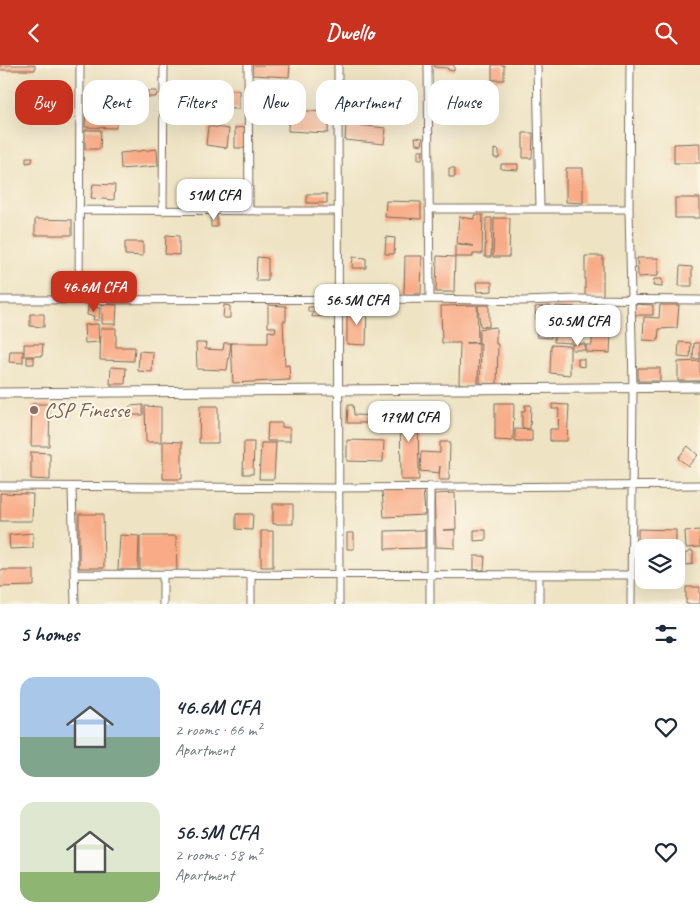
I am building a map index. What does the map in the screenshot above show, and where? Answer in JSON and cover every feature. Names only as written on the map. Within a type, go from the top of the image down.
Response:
[{"type":"street","points":[[79,299],[80,65]]},
{"type":"street","points":[[163,211],[164,65]]},
{"type":"street","points":[[248,65],[249,211]]},
{"type":"street","points":[[338,65],[338,604]]},
{"type":"street","points":[[428,65],[430,299]]},
{"type":"street","points":[[537,65],[540,209]]},
{"type":"street","points":[[630,65],[629,209],[633,386],[631,604]]},
{"type":"street","points":[[429,209],[629,209]]},
{"type":"street","points":[[79,210],[338,211]]},
{"type":"street","points":[[0,300],[700,300]]},
{"type":"street","points":[[0,393],[633,386],[700,387]]},
{"type":"street","points":[[0,487],[338,488],[700,485]]},
{"type":"street","points":[[430,486],[430,604]]},
{"type":"street","points":[[72,487],[75,604]]},
{"type":"street","points":[[74,574],[630,575]]},
{"type":"street","points":[[163,574],[163,604]]},
{"type":"street","points":[[251,574],[251,604]]},
{"type":"street","points":[[539,575],[539,604]]},
{"type":"building","points":[[0,65],[35,65],[35,70],[0,70]]},
{"type":"building","points":[[252,65],[290,65],[289,77],[252,75]]},
{"type":"building","points":[[434,65],[454,65],[454,71],[448,70],[448,68],[434,67]]},
{"type":"building","points":[[492,65],[504,65],[504,80],[492,80]]},
{"type":"building","points":[[234,90],[239,90],[239,109],[234,109]]},
{"type":"building","points":[[149,91],[157,91],[156,97],[149,97]]},
{"type":"building","points":[[306,111],[316,111],[316,125],[328,125],[328,133],[288,131],[288,125],[306,125]]},
{"type":"building","points":[[85,125],[116,125],[116,128],[85,127]]},
{"type":"building","points":[[346,125],[386,128],[384,144],[345,140]]},
{"type":"building","points":[[208,126],[229,129],[227,148],[206,145]]},
{"type":"building","points":[[245,127],[245,148],[235,148],[235,128]]},
{"type":"building","points":[[85,130],[101,130],[100,149],[85,149]]},
{"type":"building","points":[[523,133],[533,133],[532,158],[523,158]]},
{"type":"building","points":[[415,137],[423,138],[422,145],[416,144]]},
{"type":"building","points":[[700,143],[700,163],[674,163],[674,144]]},
{"type":"building","points":[[157,149],[158,166],[121,169],[120,153]]},
{"type":"building","points":[[494,149],[499,150],[499,158],[494,158]]},
{"type":"building","points":[[418,150],[423,150],[422,159],[418,159]]},
{"type":"building","points":[[26,157],[33,157],[32,162],[26,163]]},
{"type":"building","points":[[501,164],[518,164],[518,170],[501,169]]},
{"type":"building","points":[[449,168],[455,168],[455,177],[449,177]]},
{"type":"building","points":[[566,168],[583,168],[583,203],[566,202]]},
{"type":"building","points":[[93,184],[115,185],[114,200],[91,198]]},
{"type":"building","points":[[307,194],[327,194],[327,203],[307,203]]},
{"type":"building","points":[[675,198],[700,198],[700,218],[675,218]]},
{"type":"building","points":[[386,201],[421,202],[421,219],[385,217]]},
{"type":"building","points":[[211,215],[217,216],[217,227],[211,227]]},
{"type":"building","points":[[474,215],[483,215],[482,254],[473,254],[473,257],[455,257],[455,245],[474,246],[457,243],[459,217],[474,219]]},
{"type":"building","points":[[486,218],[492,218],[491,257],[485,257]]},
{"type":"building","points":[[494,218],[510,218],[509,257],[493,257]]},
{"type":"building","points":[[35,219],[72,220],[72,235],[35,235]]},
{"type":"building","points":[[166,235],[179,236],[179,255],[165,254]]},
{"type":"building","points":[[386,237],[395,238],[394,254],[385,254]]},
{"type":"building","points":[[125,242],[143,242],[143,256],[125,255]]},
{"type":"building","points":[[405,256],[422,256],[421,294],[404,294]]},
{"type":"building","points":[[437,256],[455,257],[454,292],[436,292]]},
{"type":"building","points":[[585,256],[603,256],[603,296],[585,296]]},
{"type":"building","points":[[257,257],[268,258],[268,281],[256,281]]},
{"type":"building","points":[[353,257],[366,258],[366,268],[352,268]]},
{"type":"building","points":[[637,258],[658,258],[658,276],[638,277]]},
{"type":"building","points":[[680,266],[692,267],[692,286],[679,286]]},
{"type":"building","points":[[654,279],[662,279],[662,287],[653,286]]},
{"type":"building","points":[[476,282],[492,282],[492,291],[477,292]]},
{"type":"building","points":[[102,304],[117,305],[116,324],[102,324]]},
{"type":"building","points":[[634,304],[653,305],[653,315],[634,315]]},
{"type":"building","points":[[224,305],[230,306],[230,318],[223,318]]},
{"type":"building","points":[[268,305],[286,306],[286,321],[283,321],[285,366],[289,365],[290,380],[233,383],[231,343],[268,343],[268,331],[275,332],[276,327],[268,327]]},
{"type":"building","points":[[477,305],[478,342],[466,343],[479,343],[478,385],[459,384],[460,343],[442,343],[441,306]]},
{"type":"building","points":[[478,305],[489,305],[489,327],[480,326]]},
{"type":"building","points":[[660,305],[679,305],[677,328],[659,329],[658,341],[643,340],[644,317],[659,318]]},
{"type":"building","points":[[88,306],[100,308],[99,320],[93,320],[94,316],[87,315]]},
{"type":"building","points":[[330,306],[330,316],[312,317],[313,312],[308,312],[308,307]]},
{"type":"building","points":[[367,306],[366,345],[347,344],[347,308]]},
{"type":"building","points":[[550,306],[551,338],[537,337],[535,307]]},
{"type":"building","points":[[556,306],[574,307],[572,343],[554,342]]},
{"type":"building","points":[[593,307],[600,307],[600,316],[592,316]]},
{"type":"building","points":[[30,314],[44,314],[44,327],[30,326]]},
{"type":"building","points":[[98,324],[99,342],[85,343],[84,325]]},
{"type":"building","points":[[496,327],[496,344],[498,344],[497,384],[480,383],[481,343],[479,343],[479,329]]},
{"type":"building","points":[[101,328],[116,328],[116,347],[135,347],[134,361],[100,360]]},
{"type":"building","points":[[592,331],[611,331],[610,353],[586,352],[586,345],[592,345]]},
{"type":"building","points":[[679,342],[691,343],[690,358],[678,357]]},
{"type":"building","points":[[196,343],[206,343],[205,349],[223,350],[224,343],[231,343],[227,370],[197,369]]},
{"type":"building","points":[[694,343],[700,343],[700,359],[693,359]]},
{"type":"building","points":[[24,344],[43,344],[42,356],[24,356]]},
{"type":"building","points":[[572,344],[585,344],[585,350],[572,350]]},
{"type":"building","points":[[551,345],[570,346],[570,375],[550,373]]},
{"type":"building","points":[[10,351],[23,351],[23,363],[9,362]]},
{"type":"building","points":[[139,351],[153,352],[152,372],[138,371]]},
{"type":"building","points":[[27,357],[34,357],[34,364],[27,364]]},
{"type":"building","points":[[578,359],[584,359],[584,367],[578,366]]},
{"type":"building","points":[[700,361],[700,381],[678,381],[678,362]]},
{"type":"building","points":[[111,367],[126,368],[125,384],[110,384]]},
{"type":"building","points":[[638,368],[660,368],[660,381],[638,381]]},
{"type":"building","points":[[495,403],[514,403],[513,441],[495,440]]},
{"type":"building","points":[[32,404],[50,404],[49,446],[31,446]]},
{"type":"building","points":[[552,404],[569,405],[567,441],[550,441],[550,429],[558,429],[559,409],[552,409]]},
{"type":"building","points":[[143,405],[143,415],[130,415],[130,406]]},
{"type":"building","points":[[348,405],[353,405],[354,415],[379,416],[378,423],[347,423]]},
{"type":"building","points":[[525,405],[531,405],[530,429],[522,428],[522,411],[525,411]]},
{"type":"building","points":[[145,406],[161,407],[161,442],[146,442]]},
{"type":"building","points":[[200,406],[218,406],[218,443],[199,443]]},
{"type":"building","points":[[400,406],[418,406],[419,480],[401,480]]},
{"type":"building","points":[[268,423],[282,423],[282,427],[290,428],[290,441],[267,441]]},
{"type":"building","points":[[515,429],[532,430],[532,441],[515,441]]},
{"type":"building","points":[[347,440],[384,441],[383,462],[347,461]]},
{"type":"building","points":[[163,441],[182,442],[182,479],[163,479]]},
{"type":"building","points":[[244,442],[254,442],[253,474],[243,474]]},
{"type":"building","points":[[440,442],[450,442],[449,480],[439,480],[440,466],[439,473],[420,471],[421,452],[440,453]]},
{"type":"building","points":[[261,443],[276,443],[274,479],[259,479]]},
{"type":"building","points":[[688,446],[698,455],[688,466],[678,458]]},
{"type":"building","points":[[31,452],[50,453],[50,480],[31,479]]},
{"type":"building","points":[[423,488],[425,515],[384,517],[382,490]]},
{"type":"building","points":[[0,493],[33,494],[32,521],[0,521]]},
{"type":"building","points":[[455,493],[456,529],[443,530],[455,530],[455,548],[436,547],[434,494]]},
{"type":"building","points":[[273,504],[293,504],[293,524],[273,524]]},
{"type":"building","points":[[79,514],[103,514],[104,568],[79,568]]},
{"type":"building","points":[[236,514],[253,514],[252,530],[236,529]]},
{"type":"building","points":[[638,529],[676,530],[676,539],[638,539]]},
{"type":"building","points":[[425,530],[425,548],[385,549],[385,531]]},
{"type":"building","points":[[474,530],[486,530],[486,540],[474,541]]},
{"type":"building","points":[[700,530],[700,547],[686,548],[685,531]]},
{"type":"building","points":[[261,531],[273,531],[273,567],[261,567]]},
{"type":"building","points":[[33,533],[33,548],[10,549],[9,535]]},
{"type":"building","points":[[347,533],[354,533],[354,549],[347,549]]},
{"type":"building","points":[[120,535],[139,536],[138,570],[118,570]]},
{"type":"building","points":[[140,536],[176,536],[177,571],[140,571]]},
{"type":"building","points":[[689,551],[693,551],[693,564],[685,565],[685,553],[689,553]]},
{"type":"building","points":[[474,556],[485,556],[484,570],[474,570]]},
{"type":"building","points":[[0,570],[34,570],[34,586],[0,587]]},
{"type":"building","points":[[686,587],[700,587],[700,604],[686,604]]},
{"type":"place","name":"CSP Finesse","points":[[34,410]]}]
